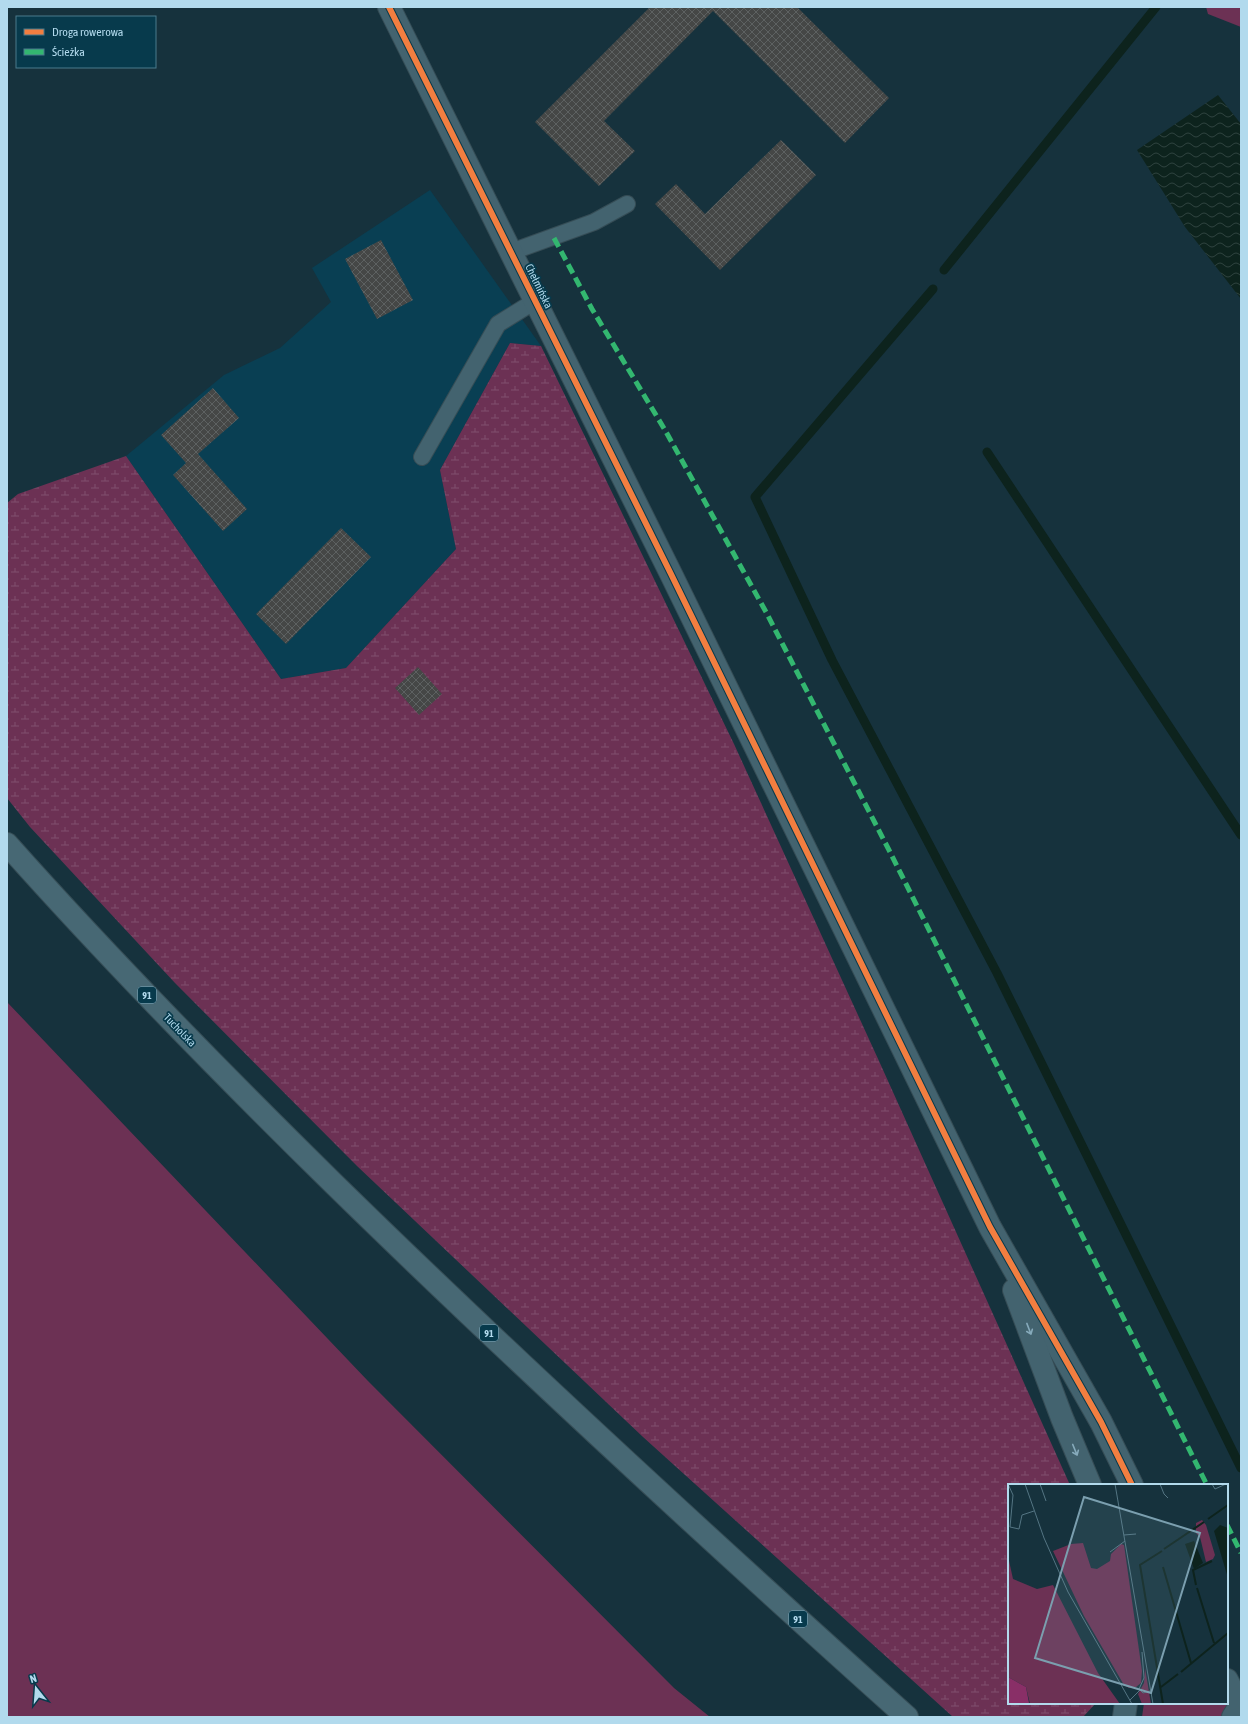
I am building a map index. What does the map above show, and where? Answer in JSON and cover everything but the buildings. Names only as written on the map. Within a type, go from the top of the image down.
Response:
[{"type":"main road","name":"Tucholska","points":[[7,844],[166,1016],[291,1142],[495,1339],[756,1581],[907,1717]]},
{"type":"street","name":"Chełmińska","points":[[389,7],[671,574],[990,1227]]},
{"type":"street","points":[[990,1227],[1062,1418],[1090,1484]]},
{"type":"street","points":[[990,1227],[1102,1422],[1132,1484]]},
{"type":"street","points":[[1228,1683],[1238,1710]]},
{"type":"street","points":[[1124,1717],[1126,1704]]},
{"type":"lane","points":[[511,252],[594,222],[627,204]]},
{"type":"lane","points":[[422,457],[498,324],[535,302]]},
{"type":"shaded area","points":[[430,190],[541,346],[510,343],[440,470],[456,549],[346,668],[281,679],[126,456],[224,375],[280,348],[331,302],[312,268]]},
{"type":"green space","points":[[1206,7],[1241,7],[1241,27],[1208,14]]},
{"type":"green space","points":[[510,343],[541,346],[734,744],[1070,1484],[1008,1484],[1008,1704],[1095,1704],[1083,1717],[953,1717],[643,1437],[357,1166],[175,983],[30,827],[7,798],[7,503],[18,494],[126,456],[281,679],[346,668],[456,549],[440,470]]},
{"type":"green space","points":[[7,1002],[368,1381],[674,1688],[710,1717],[7,1717]]},
{"type":"green space","points":[[1144,1704],[1226,1704],[1233,1717],[1142,1717]]},
{"type":"water","points":[[1218,95],[1241,124],[1241,299],[1185,227],[1137,150]]},
{"type":"waterway","points":[[944,270],[1156,7]]},
{"type":"waterway","points":[[933,289],[755,497],[832,660],[997,973],[1241,1468]]},
{"type":"waterway","points":[[987,452],[1241,835]]},
{"type":"marked path","points":[[554,238],[592,309],[665,430],[766,612],[890,852],[1206,1484]]},
{"type":"marked path","points":[[1228,1527],[1241,1553]]},
{"type":"cycle path","points":[[389,7],[671,574],[990,1227],[1101,1422],[1132,1484]]}]
